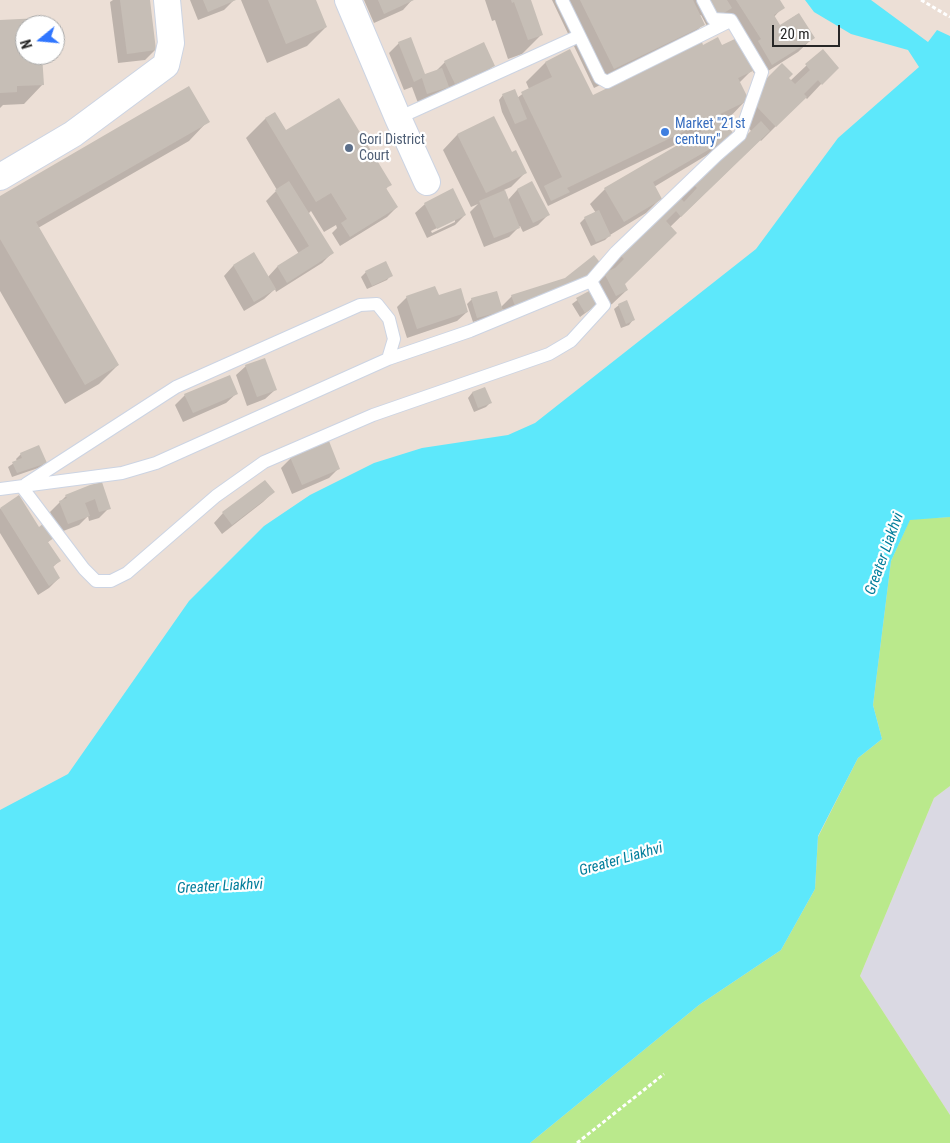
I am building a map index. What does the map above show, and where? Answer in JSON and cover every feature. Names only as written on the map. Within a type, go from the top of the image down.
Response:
[{"type":"street","points":[[0,177],[74,134],[166,65],[171,43],[167,0]]},
{"type":"street","points":[[348,0],[427,182]]},
{"type":"lane","points":[[562,0],[600,78],[607,82],[732,20]]},
{"type":"lane","points":[[703,0],[713,19],[732,20]]},
{"type":"lane","points":[[0,489],[122,474],[156,463],[388,359],[470,331],[591,281],[616,252],[740,135],[762,72],[732,20]]},
{"type":"lane","points":[[398,118],[579,36]]},
{"type":"lane","points":[[22,487],[84,569],[96,581],[111,581],[127,573],[216,496],[264,462],[373,415],[549,354],[571,341],[604,305],[591,281]]},
{"type":"lane","points":[[22,487],[176,386],[360,305],[377,304],[389,319],[394,339],[388,359]]},
{"type":"path","points":[[920,0],[950,17]]},
{"type":"path","points":[[577,1143],[664,1074]]},
{"type":"shaded area","points":[[950,786],[950,1115],[860,976],[934,798]]},
{"type":"green space","points":[[950,517],[950,786],[934,798],[860,976],[950,1115],[950,1143],[530,1143],[699,1005],[781,950],[815,889],[818,837],[858,758],[882,739],[873,705],[891,561],[910,519]]},
{"type":"water","name":"Greater Liakhvi","points":[[805,0],[871,0],[928,42],[937,30],[950,36],[950,517],[910,520],[891,561],[873,705],[882,739],[858,758],[818,836],[815,889],[781,950],[699,1005],[530,1143],[0,1143],[0,810],[68,774],[189,601],[264,526],[310,495],[374,463],[422,448],[508,435],[535,423],[756,249],[838,138],[919,67],[908,50],[851,34],[814,12]]},
{"type":"building","points":[[120,0],[150,0],[156,50],[127,54]]},
{"type":"building","points":[[203,0],[236,0],[208,12]]},
{"type":"building","points":[[268,0],[316,0],[327,27],[286,44]]},
{"type":"building","points":[[378,0],[414,0],[384,14]]},
{"type":"building","points":[[511,0],[531,0],[543,35],[528,40],[514,2],[512,3]]},
{"type":"building","points":[[580,0],[693,0],[705,25],[614,69]]},
{"type":"building","points":[[708,0],[727,0],[732,8],[717,17]]},
{"type":"building","points":[[736,0],[780,0],[785,8],[774,15],[780,25],[799,13],[815,38],[772,65],[758,41],[761,39]]},
{"type":"building","points":[[15,19],[15,65],[43,65],[44,85],[17,86],[17,92],[0,93],[0,20]]},
{"type":"building","points":[[411,37],[425,74],[442,68],[449,87],[427,94],[422,78],[414,82],[398,42]]},
{"type":"building","points":[[718,37],[722,45],[737,38],[753,71],[738,78],[749,100],[567,188],[570,192],[551,201],[544,186],[562,177],[521,92],[552,77],[545,62],[570,49],[593,95],[702,42],[703,45]]},
{"type":"building","points":[[484,42],[495,66],[455,84],[444,61]]},
{"type":"building","points":[[823,49],[839,68],[822,85],[818,80],[804,94],[807,97],[776,127],[756,106],[762,83],[782,63],[793,74],[789,78],[795,84],[810,70],[805,64]]},
{"type":"building","points":[[189,86],[210,122],[36,222],[119,365],[85,385],[0,239],[0,196]]},
{"type":"building","points":[[515,89],[527,119],[515,124],[502,94]]},
{"type":"building","points":[[339,98],[392,185],[386,188],[398,207],[350,237],[341,223],[347,219],[331,193],[316,202],[265,118],[275,112],[286,130]]},
{"type":"building","points":[[494,116],[512,152],[516,150],[527,173],[486,193],[457,134]]},
{"type":"building","points":[[724,118],[734,135],[653,182],[662,199],[624,222],[604,188]]},
{"type":"building","points":[[761,121],[770,131],[681,217],[676,211],[666,221],[677,233],[625,284],[628,290],[616,296],[604,273],[615,268],[624,259],[619,254],[679,196],[684,202],[697,188],[692,183],[713,163],[716,165]]},
{"type":"building","points":[[289,181],[334,253],[287,283],[277,266],[309,246],[275,190]]},
{"type":"building","points":[[532,181],[550,215],[533,223],[517,189]]},
{"type":"building","points":[[453,188],[466,215],[437,229],[424,203]]},
{"type":"building","points":[[505,190],[520,228],[494,238],[479,201]]},
{"type":"building","points":[[599,210],[611,236],[596,242],[584,217]]},
{"type":"building","points":[[254,252],[276,289],[254,302],[233,265]]},
{"type":"building","points":[[594,255],[602,265],[572,289],[515,306],[511,295],[565,278]]},
{"type":"building","points":[[386,261],[393,276],[372,286],[365,271]]},
{"type":"building","points":[[435,286],[439,295],[461,288],[468,312],[417,329],[406,296]]},
{"type":"building","points":[[497,291],[503,311],[477,318],[471,298]]},
{"type":"building","points":[[589,291],[597,305],[585,313],[576,298]]},
{"type":"building","points":[[627,300],[635,320],[626,324],[618,304]]},
{"type":"building","points":[[265,358],[277,390],[257,397],[245,365]]},
{"type":"building","points":[[230,375],[238,394],[193,413],[184,394]]},
{"type":"building","points":[[485,387],[492,403],[478,408],[472,392]]},
{"type":"building","points":[[329,441],[340,469],[302,485],[290,457]]},
{"type":"building","points":[[39,445],[47,463],[17,473],[12,462],[22,458],[20,453]]},
{"type":"building","points":[[265,480],[275,492],[232,525],[222,512]]},
{"type":"building","points":[[102,482],[111,509],[99,512],[95,499],[85,503],[90,516],[68,524],[59,501],[67,498],[65,495]]},
{"type":"building","points":[[19,495],[39,527],[44,523],[54,538],[48,542],[61,561],[53,566],[60,578],[49,586],[0,508]]},
{"type":"place","name":"Market \"21st century\"","points":[[665,132]]},
{"type":"place","name":"Gori District Court","points":[[349,148]]}]
